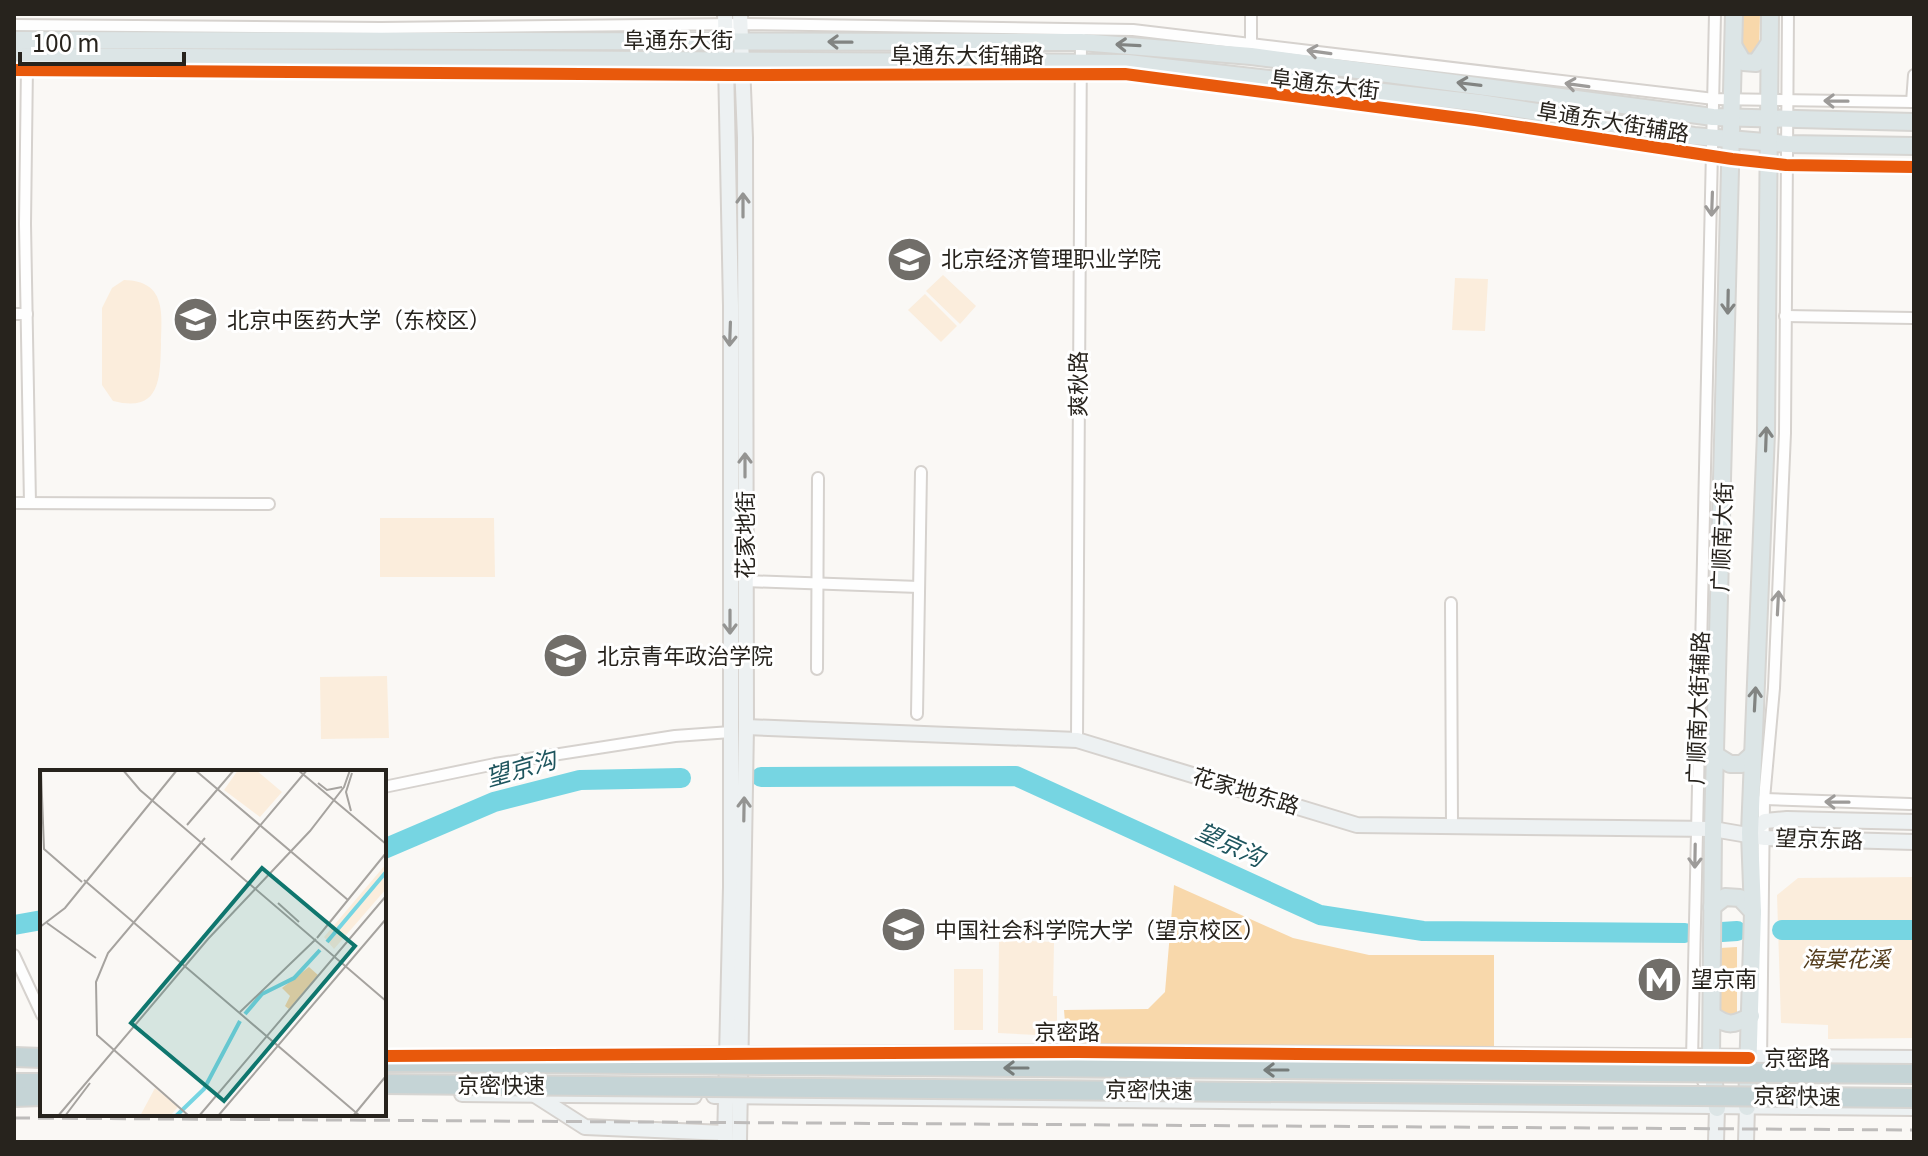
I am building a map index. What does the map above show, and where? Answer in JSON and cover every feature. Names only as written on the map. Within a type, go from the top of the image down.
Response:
[{"type":"highway","points":[[14,1056],[40,1057]]},
{"type":"highway","name":"京密快速","points":[[386,1059],[1914,1070]]},
{"type":"highway","name":"京密快速","points":[[386,1084],[1914,1098]]},
{"type":"highway","points":[[14,1085],[40,1085]]},
{"type":"highway","points":[[14,1097],[40,1096]]},
{"type":"main road","name":"广顺南大街","points":[[1717,1108],[1711,1059],[1713,829],[1734,14]]},
{"type":"main road","name":"广顺南大街","points":[[1747,1107],[1756,1058],[1751,1016],[1757,836],[1752,755],[1766,433],[1768,162],[1769,143],[1778,118],[1769,44],[1770,14]]},
{"type":"main road","name":"阜通东大街","points":[[24,43],[738,24],[1081,35],[1251,49],[1713,117],[1914,122]]},
{"type":"main road","name":"花家地街","points":[[733,1055],[731,732],[735,68],[738,24]]},
{"type":"main road","name":"阜通东大街","points":[[24,43],[735,68],[1080,69],[1128,63],[1256,75],[1496,105],[1713,138],[1787,144],[1914,146]]},
{"type":"main road","points":[[1734,46],[1743,62],[1756,63],[1769,44]]},
{"type":"main road","name":"花家地街","points":[[733,1055],[746,727],[735,68]]},
{"type":"main road","name":"花家地东路","points":[[746,727],[1077,740],[1357,825],[1713,829],[1757,836]]},
{"type":"main road","points":[[1717,756],[1730,764],[1742,764],[1752,755]]},
{"type":"main road","name":"望京东路","points":[[1914,822],[1765,821],[1757,836],[1914,842]]},
{"type":"main road","points":[[1712,907],[1725,897],[1740,898],[1753,912]]},
{"type":"main road","points":[[1712,1015],[1724,1024],[1735,1025],[1751,1016]]},
{"type":"main road","name":"京密路","points":[[386,1059],[1077,1052],[1756,1058],[1914,1070]]},
{"type":"main road","points":[[534,1095],[585,1127],[725,1138],[732,1096],[733,1055]]},
{"type":"main road","points":[[386,1092],[1914,1108]]},
{"type":"main road","points":[[732,1096],[739,1142]]},
{"type":"main road","points":[[1746,1142],[1747,1107]]},
{"type":"main road","points":[[1716,1142],[1717,1108]]},
{"type":"street","points":[[381,14],[381,34]]},
{"type":"street","points":[[1251,14],[1251,49]]},
{"type":"street","name":"广顺南大街辅路","points":[[1715,14],[1692,1059],[1717,1108]]},
{"type":"street","points":[[1778,100],[1788,14]]},
{"type":"street","name":"阜通东大街辅路","points":[[381,34],[709,20],[738,24],[935,21],[1081,35]]},
{"type":"street","points":[[14,25],[24,43],[19,224],[27,314],[30,503]]},
{"type":"street","name":"爽秋路","points":[[1077,740],[1081,35]]},
{"type":"street","points":[[14,70],[24,43]]},
{"type":"street","name":"阜通东大街辅路","points":[[1251,49],[1714,99],[1913,102]]},
{"type":"street","name":"阜通东大街辅路","points":[[1080,69],[1225,86],[1713,157],[1786,165],[1914,167]]},
{"type":"street","points":[[1913,102],[1914,75]]},
{"type":"street","points":[[1765,821],[1785,433],[1787,144],[1778,118]]},
{"type":"street","points":[[14,314],[27,314]]},
{"type":"street","points":[[1785,316],[1913,318]]},
{"type":"street","points":[[14,380],[28,381]]},
{"type":"street","points":[[917,714],[921,472]]},
{"type":"street","points":[[817,669],[818,478]]},
{"type":"street","points":[[14,503],[269,504]]},
{"type":"street","points":[[745,581],[919,587]]},
{"type":"street","points":[[1451,603],[1452,826]]},
{"type":"street","points":[[386,787],[495,764],[675,736],[731,732]]},
{"type":"street","points":[[1764,799],[1910,804]]},
{"type":"street","points":[[1756,1058],[1757,836]]},
{"type":"street","points":[[14,955],[40,1011]]},
{"type":"green space","points":[[943,275],[976,306],[960,324],[926,291]]},
{"type":"green space","points":[[1455,278],[1488,279],[1485,331],[1452,330]]},
{"type":"green space","points":[[124,280],[148,286],[154,292],[159,300],[162,321],[158,381],[149,398],[129,403],[113,401],[102,385],[102,308],[112,288]]},
{"type":"green space","points":[[925,294],[957,326],[941,342],[908,310]]},
{"type":"green space","points":[[380,518],[494,518],[495,577],[380,577]]},
{"type":"green space","points":[[387,676],[389,738],[321,739],[320,677]]},
{"type":"green space","name":"海棠花溪","points":[[1914,877],[1914,1038],[1828,1039],[1828,1025],[1781,1023],[1777,895],[1798,878]]},
{"type":"green space","points":[[999,940],[1054,942],[1053,996],[1057,996],[1057,1036],[998,1033]]},
{"type":"green space","points":[[954,969],[983,969],[983,1030],[954,1030]]},
{"type":"shaded area","points":[[1743,14],[1760,14],[1759,51],[1754,57],[1743,53]]},
{"type":"shaded area","points":[[1174,885],[1293,938],[1369,955],[1494,955],[1494,1066],[1068,1058],[1064,1010],[1148,1009],[1165,992]]},
{"type":"shaded area","points":[[1737,947],[1737,1013],[1734,1017],[1720,1012],[1720,948]]},
{"type":"waterway","name":"望京沟","points":[[761,777],[1016,776],[1320,915],[1423,931],[1685,933]]},
{"type":"waterway","name":"望京沟","points":[[386,848],[494,802],[580,780],[681,778]]},
{"type":"waterway","name":"望京沟","points":[[14,925],[40,920]]},
{"type":"waterway","name":"望京沟","points":[[1782,930],[1914,930]]},
{"type":"waterway","name":"望京沟","points":[[1722,932],[1737,931]]},
{"type":"railway","points":[[14,1118],[1914,1130]]},
{"type":"cycle path","points":[[14,70],[728,75],[1125,74],[1475,120],[1732,159],[1786,165],[1914,167]]},
{"type":"cycle path","points":[[386,1056],[1077,1052],[1749,1058]]},
{"type":"place","name":"北京经济管理职业学院","points":[[910,259]]},
{"type":"place","name":"北京中医药大学（东校区）","points":[[196,320]]},
{"type":"place","name":"北京青年政治学院","points":[[566,656]]},
{"type":"place","name":"中国社会科学院大学（望京校区）","points":[[904,930]]},
{"type":"place","name":"望京南","points":[[1660,979]]}]
